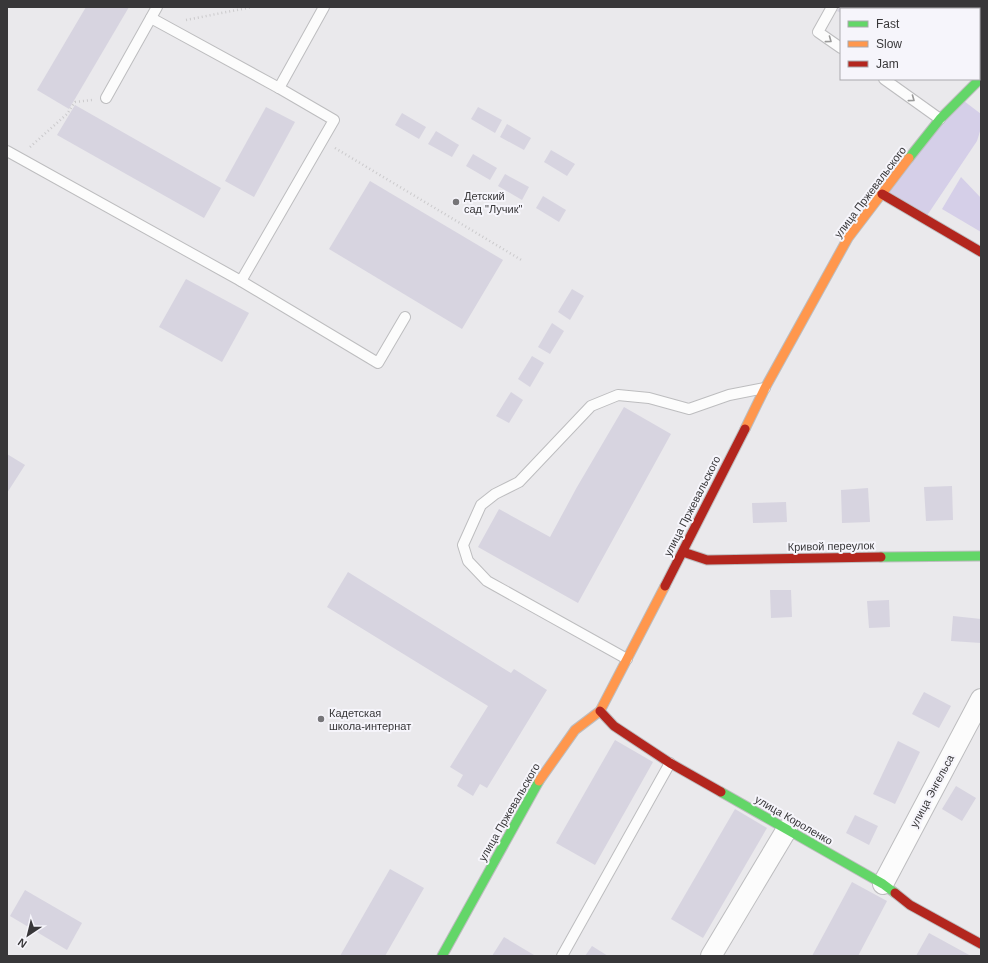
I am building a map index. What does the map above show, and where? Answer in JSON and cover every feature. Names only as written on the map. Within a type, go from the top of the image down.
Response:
[{"type":"street","name":"улица Пржевальского","points":[[442,956],[538,782],[575,730],[600,712],[683,552],[765,388],[848,238],[940,119],[979,80]]},
{"type":"street","points":[[882,194],[981,252]]},
{"type":"street","name":"Кривой переулок","points":[[683,552],[707,560],[981,556]]},
{"type":"street","name":"улица Энгельса","points":[[882,884],[981,699]]},
{"type":"street","name":"улица Короленко","points":[[600,712],[614,726],[670,763],[882,884],[910,905],[981,944]]},
{"type":"street","points":[[711,956],[787,830]]},
{"type":"lane","points":[[106,98],[157,7]]},
{"type":"lane","points":[[279,88],[324,7]]},
{"type":"lane","points":[[832,7],[818,32],[840,47]]},
{"type":"lane","points":[[151,18],[334,120],[241,282]]},
{"type":"lane","points":[[885,80],[940,119]]},
{"type":"lane","points":[[7,151],[241,282],[378,363],[405,317]]},
{"type":"lane","points":[[627,659],[487,581],[468,561],[463,545],[481,505],[495,494],[519,482],[591,406],[618,395],[648,398],[689,409],[729,395],[765,388]]},
{"type":"lane","points":[[562,956],[670,763]]},
{"type":"path","points":[[164,25],[252,7]]},
{"type":"path","points":[[19,157],[67,114],[75,102],[106,98]]},
{"type":"path","points":[[322,140],[523,261]]},
{"type":"shaded area","points":[[960,98],[981,114],[981,128],[977,141],[924,220],[882,194]]},
{"type":"shaded area","points":[[961,177],[981,198],[981,232],[942,209]]},
{"type":"building","points":[[86,7],[129,7],[69,109],[37,90]]},
{"type":"building","points":[[839,7],[884,8],[840,8],[840,12],[837,11]]},
{"type":"building","points":[[75,105],[221,188],[204,218],[57,135]]},
{"type":"building","points":[[266,107],[295,122],[254,197],[225,181]]},
{"type":"building","points":[[478,107],[502,120],[495,133],[471,119]]},
{"type":"building","points":[[402,113],[426,127],[419,139],[395,125]]},
{"type":"building","points":[[507,124],[531,138],[524,150],[500,137]]},
{"type":"building","points":[[436,131],[459,145],[452,157],[428,144]]},
{"type":"building","points":[[551,150],[575,164],[567,176],[544,162]]},
{"type":"building","points":[[473,154],[497,168],[490,180],[466,166]]},
{"type":"building","points":[[505,174],[529,187],[522,200],[498,186]]},
{"type":"building","points":[[370,181],[503,260],[462,329],[329,249]]},
{"type":"building","points":[[543,196],[566,210],[559,222],[536,208]]},
{"type":"building","points":[[186,279],[249,313],[222,362],[159,327]]},
{"type":"building","points":[[572,289],[584,296],[570,320],[558,312]]},
{"type":"building","points":[[552,323],[564,331],[550,354],[538,347]]},
{"type":"building","points":[[532,356],[544,363],[530,387],[518,379]]},
{"type":"building","points":[[511,392],[523,400],[509,423],[496,416]]},
{"type":"building","points":[[624,407],[671,434],[578,603],[478,547],[499,509],[550,537],[577,487]]},
{"type":"building","points":[[7,454],[25,465],[7,493]]},
{"type":"building","points":[[952,486],[953,520],[926,521],[924,487]]},
{"type":"building","points":[[868,488],[870,522],[842,523],[841,490]]},
{"type":"building","points":[[786,502],[787,522],[753,523],[752,503]]},
{"type":"building","points":[[348,572],[511,673],[514,669],[547,690],[487,788],[480,784],[473,796],[457,786],[463,775],[450,767],[488,706],[327,607]]},
{"type":"building","points":[[770,590],[791,590],[792,617],[771,618]]},
{"type":"building","points":[[889,600],[890,627],[869,628],[867,601]]},
{"type":"building","points":[[953,616],[981,619],[981,643],[951,641]]},
{"type":"building","points":[[924,692],[951,706],[939,728],[912,714]]},
{"type":"building","points":[[615,740],[653,762],[595,865],[556,843]]},
{"type":"building","points":[[898,741],[920,752],[895,804],[873,794]]},
{"type":"building","points":[[956,786],[976,798],[962,821],[942,809]]},
{"type":"building","points":[[735,809],[767,828],[703,938],[671,919]]},
{"type":"building","points":[[855,815],[878,826],[869,845],[846,833]]},
{"type":"building","points":[[390,869],[424,888],[385,956],[340,956]]},
{"type":"building","points":[[852,882],[887,901],[858,956],[812,956]]},
{"type":"building","points":[[25,890],[82,923],[67,950],[10,916]]},
{"type":"building","points":[[929,933],[971,956],[916,956]]},
{"type":"building","points":[[504,937],[534,955],[492,956]]},
{"type":"building","points":[[592,946],[608,956],[585,956]]},
{"type":"traffic: fast","points":[[909,158],[940,119],[979,80]]},
{"type":"traffic: fast","points":[[881,557],[981,556]]},
{"type":"traffic: fast","points":[[442,956],[539,781]]},
{"type":"traffic: fast","points":[[721,792],[883,884],[895,893]]},
{"type":"traffic: slow","points":[[745,429],[765,388],[848,238],[909,158]]},
{"type":"traffic: slow","points":[[539,781],[575,730],[600,711],[665,586]]},
{"type":"traffic: jam","points":[[882,194],[981,252]]},
{"type":"traffic: jam","points":[[665,586],[745,429]]},
{"type":"traffic: jam","points":[[683,552],[707,560],[881,557]]},
{"type":"traffic: jam","points":[[600,711],[614,726],[670,763],[721,792]]},
{"type":"traffic: jam","points":[[895,893],[910,905],[981,944]]},
{"type":"place","name":"Детский сад \"Лучик\"","points":[[456,202]]},
{"type":"place","name":"Кадетская школа-интернат","points":[[321,719]]}]
